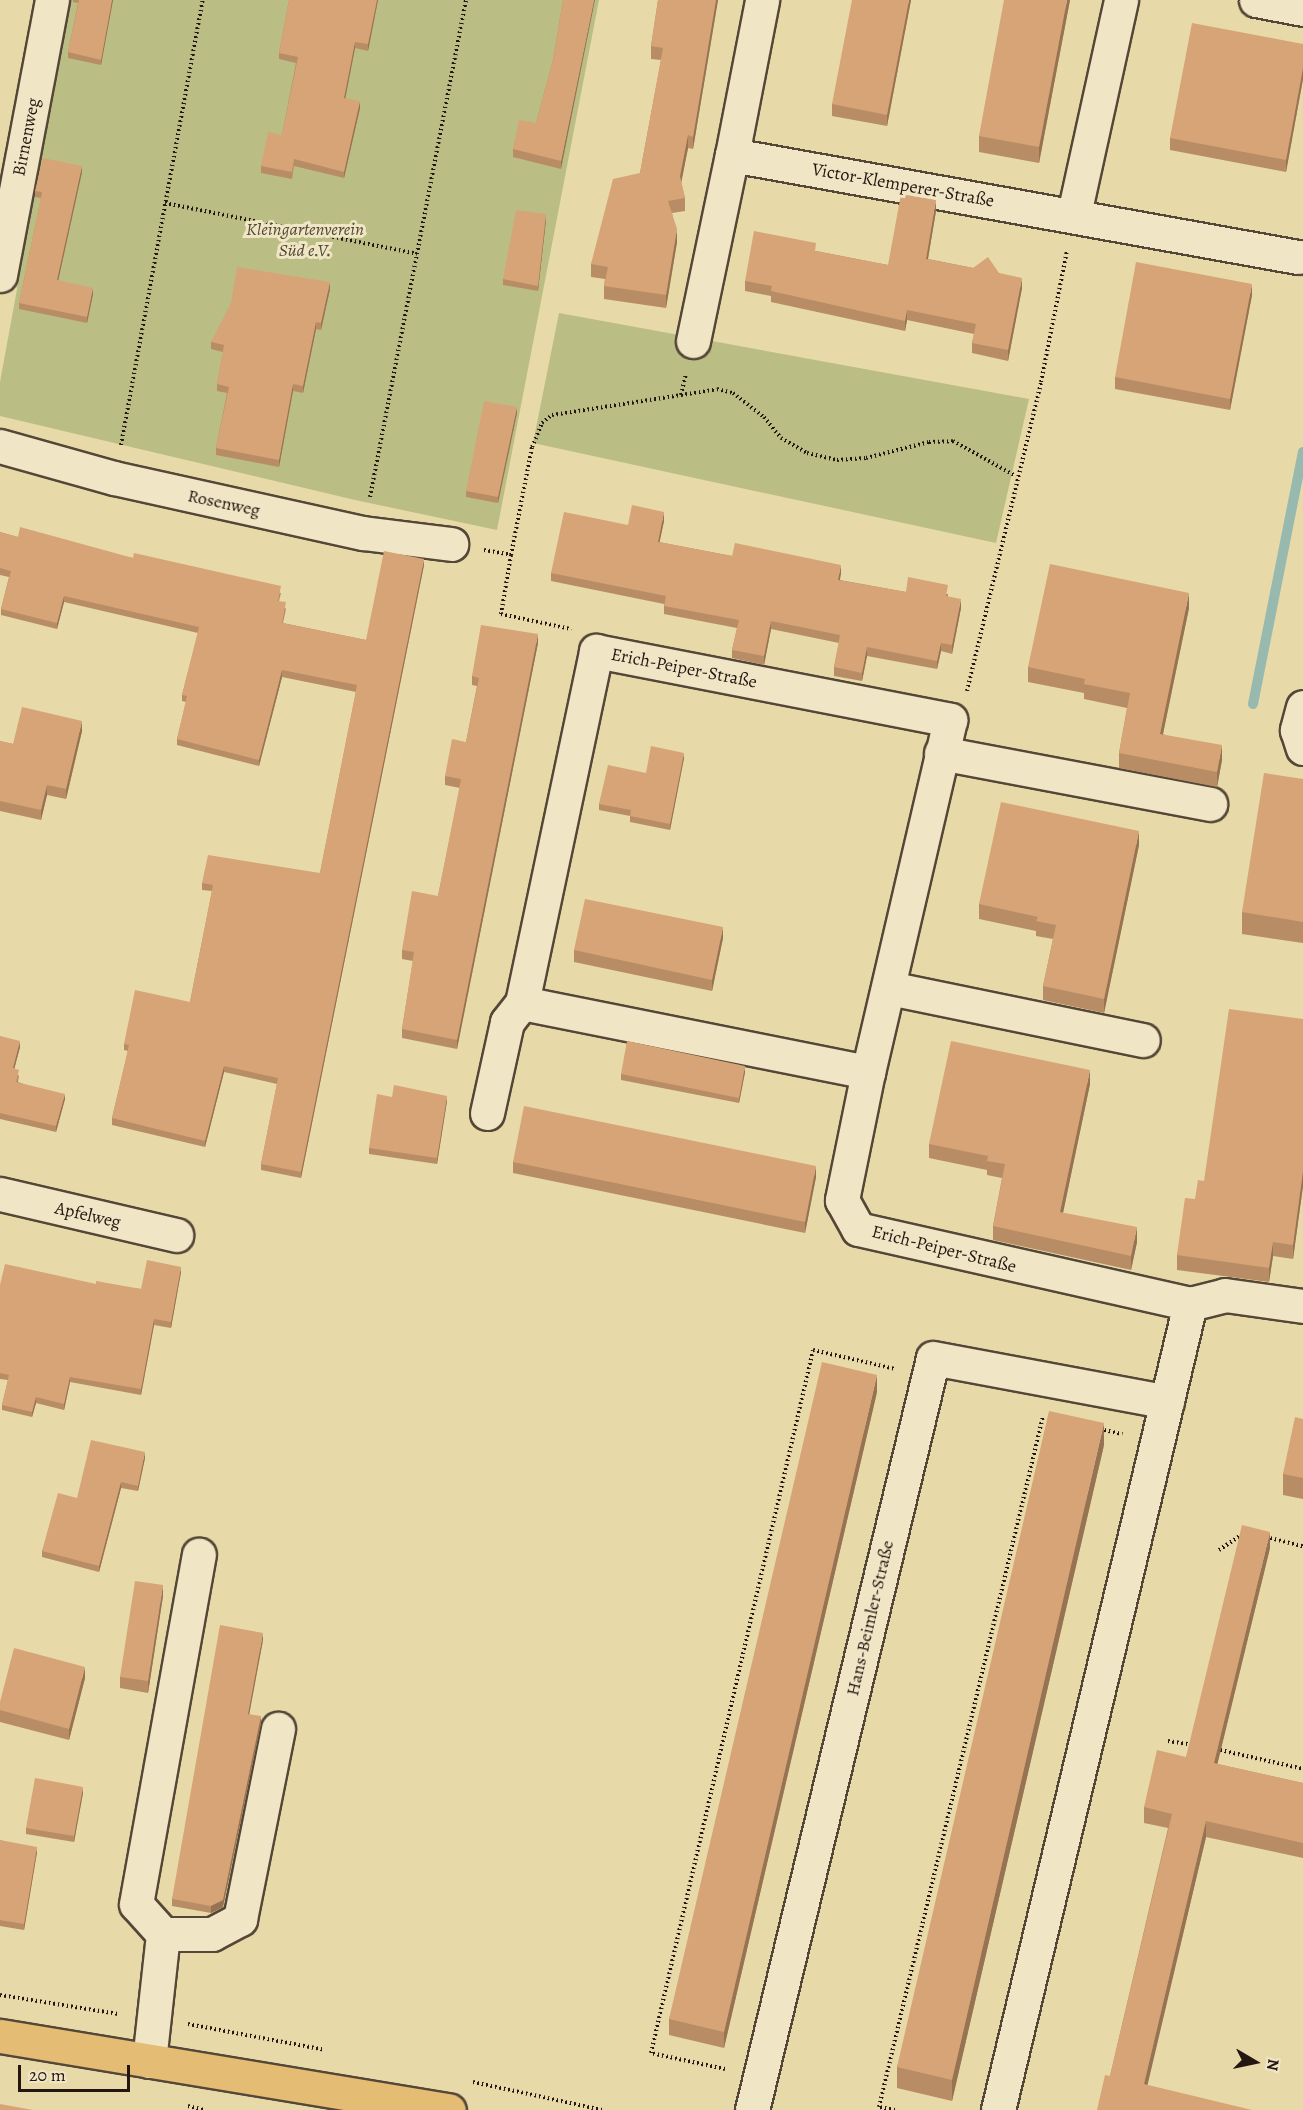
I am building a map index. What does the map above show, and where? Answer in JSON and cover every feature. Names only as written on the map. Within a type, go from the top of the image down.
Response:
[{"type":"main road","points":[[0,2036],[449,2110]]},
{"type":"street","name":"Birnenweg","points":[[0,275],[52,0]]},
{"type":"street","points":[[693,341],[762,0]]},
{"type":"street","points":[[1074,214],[1121,0]]},
{"type":"street","points":[[1256,0],[1303,9]]},
{"type":"street","name":"Victor-Klemperer-Straße","points":[[732,155],[1074,214],[1298,257]]},
{"type":"street","name":"Rosenweg","points":[[0,446],[114,478],[363,533],[451,544]]},
{"type":"street","name":"Erich-Peiper-Straße","points":[[488,1113],[507,1022],[522,1003],[596,651],[950,720],[868,1072],[842,1200],[858,1229],[1190,1304]]},
{"type":"street","points":[[1303,707],[1298,730],[1303,748]]},
{"type":"street","points":[[941,753],[1210,804]]},
{"type":"street","points":[[889,988],[1143,1040]]},
{"type":"street","points":[[522,1003],[868,1072]]},
{"type":"street","name":"Apfelweg","points":[[0,1194],[176,1235]]},
{"type":"street","points":[[998,2110],[1190,1304],[1225,1295],[1303,1306]]},
{"type":"street","name":"Hans-Beimler-Straße","points":[[752,2110],[933,1358],[1167,1402]]},
{"type":"street","points":[[199,1555],[136,1904],[163,1934],[212,1934],[240,1919],[278,1729]]},
{"type":"street","points":[[148,2061],[163,1934]]},
{"type":"path","points":[[114,478],[203,0]]},
{"type":"path","points":[[363,533],[466,0]]},
{"type":"path","points":[[165,203],[417,254]]},
{"type":"path","points":[[950,720],[967,690],[1016,476],[1041,382],[1074,214]]},
{"type":"path","points":[[681,394],[693,341]]},
{"type":"path","points":[[596,651],[581,631],[501,614],[532,447],[542,423],[552,415],[717,389],[733,393],[764,417],[781,438],[807,453],[837,459],[866,458],[930,442],[953,441],[1016,476]]},
{"type":"path","points":[[451,544],[511,555]]},
{"type":"path","points":[[760,2077],[651,2053],[813,1350],[928,1377]]},
{"type":"path","points":[[895,2110],[879,2107],[1041,1416],[1052,1418]]},
{"type":"path","points":[[1087,1426],[1157,1442]]},
{"type":"path","points":[[1219,1550],[1242,1533],[1303,1546]]},
{"type":"path","points":[[1168,1742],[1201,1745]]},
{"type":"path","points":[[1212,1748],[1303,1769]]},
{"type":"green space","name":"Kleingartenverein Süd e.V.","points":[[70,0],[599,0],[497,530],[355,500],[0,416],[0,382]]},
{"type":"green space","points":[[559,313],[1029,399],[996,543],[533,443]]},
{"type":"building","points":[[79,0],[112,0],[101,60],[68,52]]},
{"type":"building","points":[[289,0],[377,0],[368,44],[355,42],[344,98],[360,101],[344,172],[294,159],[292,172],[261,166],[268,132],[282,135],[298,57],[279,53]]},
{"type":"building","points":[[563,0],[594,0],[561,161],[513,149],[519,120],[536,123],[553,60]]},
{"type":"building","points":[[658,0],[716,0],[693,137],[688,135],[680,176],[685,198],[668,201],[677,229],[666,295],[604,286],[608,267],[591,264],[613,179],[640,173],[663,48],[651,46]]},
{"type":"building","points":[[852,0],[909,0],[887,115],[832,104]]},
{"type":"building","points":[[1004,0],[1067,0],[1039,147],[979,136]]},
{"type":"building","points":[[1192,23],[1303,44],[1303,68],[1286,160],[1170,138]]},
{"type":"building","points":[[43,158],[82,166],[57,280],[93,288],[87,317],[19,303],[42,192],[35,191]]},
{"type":"building","points":[[901,194],[936,200],[926,259],[973,268],[988,257],[999,273],[1022,278],[1008,350],[972,343],[976,324],[907,310],[905,321],[771,291],[772,286],[745,281],[754,231],[816,243],[815,251],[888,265]]},
{"type":"building","points":[[516,210],[546,214],[538,286],[503,279]]},
{"type":"building","points":[[1136,262],[1252,284],[1230,399],[1115,377]]},
{"type":"building","points":[[237,267],[330,282],[321,323],[316,322],[303,386],[293,384],[279,460],[216,448],[229,387],[217,384],[224,345],[211,342],[231,303]]},
{"type":"building","points":[[484,401],[517,407],[498,497],[466,491]]},
{"type":"building","points":[[632,505],[664,512],[658,542],[732,556],[735,543],[841,565],[838,580],[906,592],[908,577],[948,585],[946,596],[961,599],[952,645],[941,643],[937,661],[867,647],[862,673],[834,667],[840,635],[771,621],[764,656],[732,650],[739,620],[664,606],[666,596],[551,573],[564,512],[628,525]]},
{"type":"building","points":[[20,527],[133,558],[134,553],[281,586],[278,601],[286,602],[282,623],[366,640],[384,551],[424,559],[301,1172],[261,1164],[278,1078],[224,1066],[205,1141],[112,1118],[129,1045],[124,1044],[135,990],[190,1002],[213,885],[202,883],[208,855],[320,873],[357,685],[282,670],[259,760],[177,739],[187,696],[182,695],[199,627],[64,596],[57,623],[1,609],[11,571],[0,568],[0,532],[18,537]]},
{"type":"building","points":[[1050,564],[1189,593],[1160,734],[1222,745],[1217,772],[1119,753],[1130,693],[1084,684],[1085,679],[1028,667]]},
{"type":"building","points":[[481,625],[538,634],[457,1040],[402,1029],[414,952],[402,950],[412,891],[438,896],[461,779],[445,776],[452,739],[466,742],[479,678],[472,676]]},
{"type":"building","points":[[22,707],[82,721],[66,789],[47,785],[41,810],[0,801],[0,741],[13,744]]},
{"type":"building","points":[[651,746],[684,753],[670,824],[630,816],[631,810],[599,804],[608,765],[646,773]]},
{"type":"building","points":[[1264,773],[1303,779],[1303,922],[1242,912]]},
{"type":"building","points":[[1001,802],[1139,831],[1104,999],[1043,986],[1056,925],[1036,921],[1038,917],[979,904]]},
{"type":"building","points":[[585,899],[723,927],[712,980],[574,950]]},
{"type":"building","points":[[1229,1009],[1303,1019],[1303,1171],[1293,1245],[1273,1242],[1269,1268],[1177,1255],[1185,1198],[1195,1199],[1198,1180],[1204,1181]]},
{"type":"building","points":[[0,1036],[20,1041],[13,1068],[19,1070],[16,1082],[65,1094],[56,1126],[0,1113]]},
{"type":"building","points":[[627,1041],[745,1066],[739,1098],[621,1074]]},
{"type":"building","points":[[951,1041],[1090,1070],[1060,1212],[1137,1227],[1131,1256],[993,1226],[1005,1164],[987,1161],[988,1156],[929,1144]]},
{"type":"building","points":[[394,1085],[447,1096],[437,1158],[369,1148],[377,1094],[392,1097]]},
{"type":"building","points":[[524,1106],[816,1166],[805,1222],[513,1162]]},
{"type":"building","points":[[147,1260],[181,1267],[171,1322],[154,1319],[141,1389],[70,1377],[64,1404],[36,1397],[32,1412],[2,1405],[9,1375],[0,1373],[0,1285],[5,1264],[96,1284],[96,1281],[141,1289]]},
{"type":"building","points":[[822,1362],[877,1375],[724,2032],[669,2019]]},
{"type":"building","points":[[1049,1411],[1104,1423],[952,2080],[897,2067]]},
{"type":"building","points":[[1295,1417],[1303,1419],[1303,1478],[1283,1474]]},
{"type":"building","points":[[91,1440],[145,1452],[138,1486],[121,1482],[99,1566],[42,1551],[58,1493],[77,1498]]},
{"type":"building","points":[[1242,1525],[1270,1532],[1214,1763],[1303,1783],[1303,1843],[1206,1821],[1144,2084],[1252,2110],[1097,2110],[1105,2075],[1110,2076],[1172,1814],[1144,1807],[1157,1750],[1186,1757]]},
{"type":"building","points":[[135,1581],[163,1585],[148,1681],[120,1677]]},
{"type":"building","points":[[220,1625],[263,1633],[248,1714],[261,1716],[223,1900],[211,1906],[172,1899]]},
{"type":"building","points":[[14,1648],[85,1667],[69,1729],[0,1710]]},
{"type":"building","points":[[35,1778],[83,1787],[74,1836],[26,1828]]},
{"type":"building","points":[[0,1840],[37,1847],[24,1924],[0,1920]]},
{"type":"building","points":[[0,2104],[33,2110],[0,2110]]},
{"type":"waterway","points":[[1253,704],[1303,452]]}]
